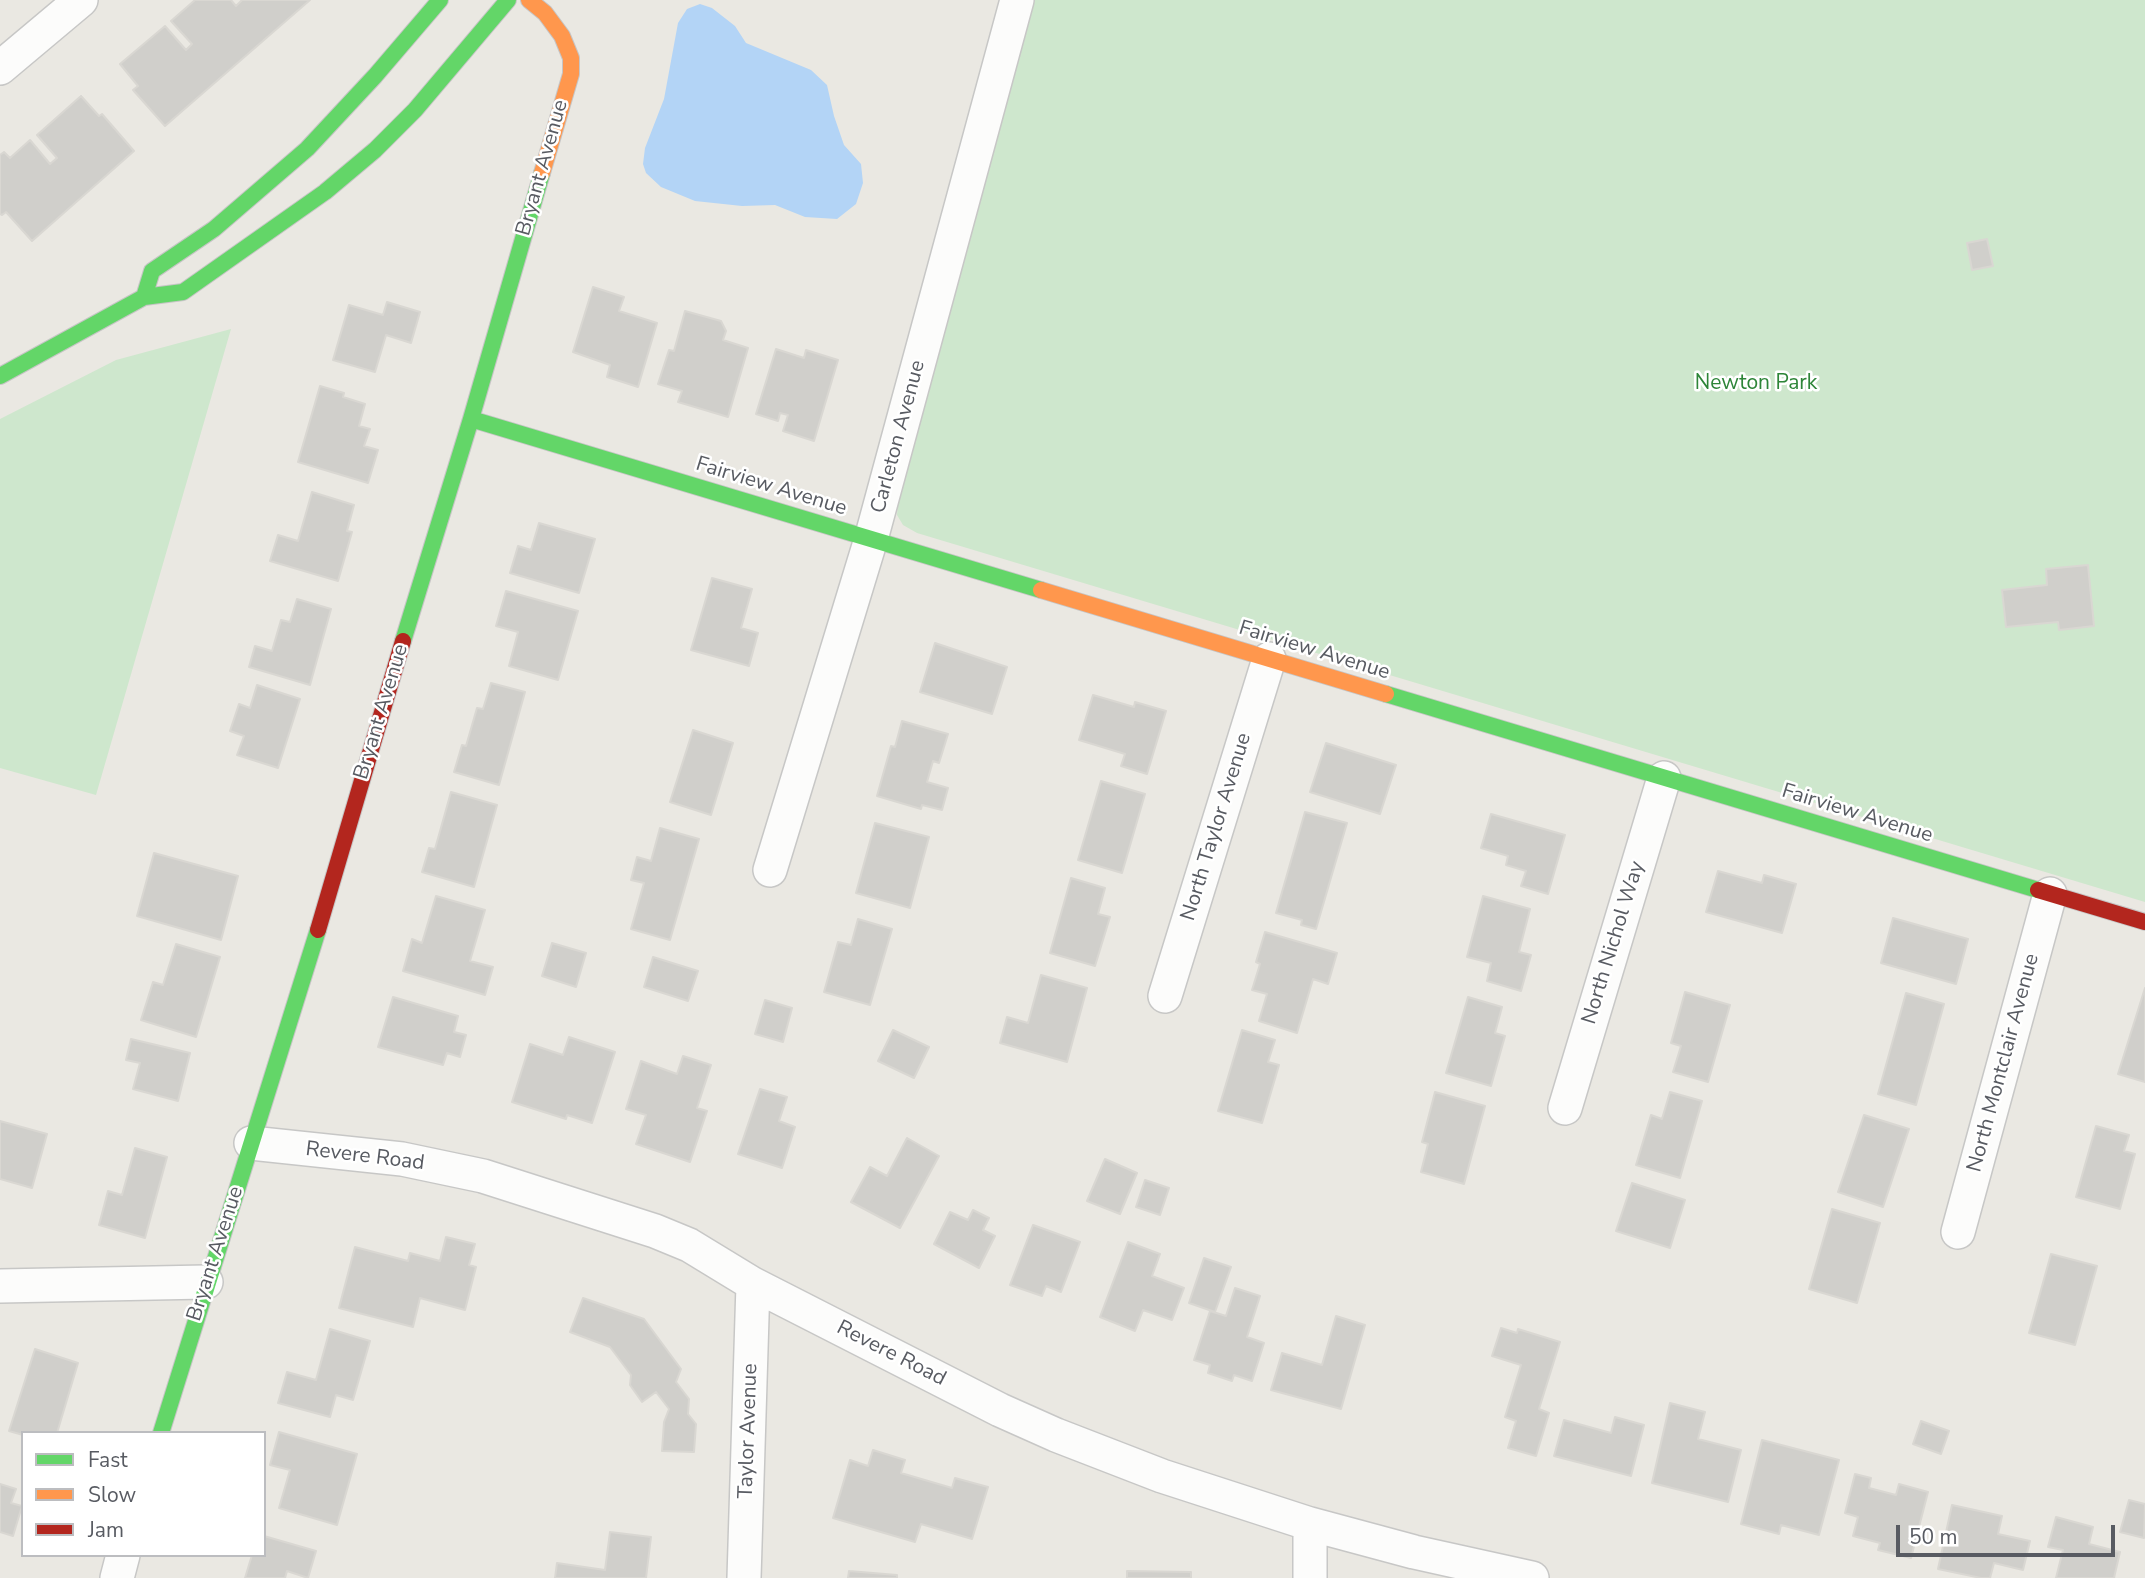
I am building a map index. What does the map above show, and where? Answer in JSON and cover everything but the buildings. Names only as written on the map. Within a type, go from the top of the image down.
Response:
[{"type":"street","points":[[0,68],[81,0]]},
{"type":"street","points":[[144,297],[152,271],[214,229],[307,149],[440,0]]},
{"type":"street","points":[[0,376],[144,297],[183,292],[335,184],[375,150],[415,110],[508,0]]},
{"type":"street","name":"Bryant Avenue","points":[[162,1431],[346,839],[363,772],[471,419],[571,74],[571,58],[562,36],[545,13],[529,0]]},
{"type":"street","name":"Carleton Avenue","points":[[770,870],[871,539],[1017,0]]},
{"type":"street","name":"Fairview Avenue","points":[[471,419],[2145,922]]},
{"type":"street","name":"North Taylor Avenue","points":[[1165,996],[1269,659]]},
{"type":"street","name":"North Nichol Way","points":[[1565,1108],[1664,778]]},
{"type":"street","name":"North Montclair Avenue","points":[[1958,1231],[2050,894]]},
{"type":"street","name":"Revere Road","points":[[251,1143],[402,1159],[483,1176],[655,1231],[689,1245],[753,1284],[1000,1410],[1056,1435],[1162,1476],[1310,1524],[1414,1552],[1532,1578]]},
{"type":"street","points":[[0,1286],[206,1282]]},
{"type":"street","name":"Taylor Avenue","points":[[744,1578],[753,1284]]},
{"type":"street","points":[[1310,1524],[1310,1578]]},
{"type":"street","points":[[117,1578],[122,1557]]},
{"type":"green space","name":"Newton Park","points":[[1034,0],[2145,0],[2145,902],[917,533],[903,525],[897,515],[898,504],[933,355]]},
{"type":"green space","points":[[231,329],[96,795],[0,768],[0,419],[116,360]]},
{"type":"water","points":[[700,4],[712,8],[735,26],[746,43],[811,70],[827,85],[844,145],[861,164],[863,183],[856,204],[837,219],[805,217],[775,205],[742,206],[695,201],[661,187],[646,173],[643,164],[645,148],[664,99],[678,23],[687,9]]},
{"type":"traffic: fast","points":[[144,297],[152,271],[214,229],[307,149],[375,76],[440,0]]},
{"type":"traffic: fast","points":[[0,376],[144,297],[183,292],[325,192],[375,150],[415,110],[508,0]]},
{"type":"traffic: fast","points":[[403,641],[542,173]]},
{"type":"traffic: fast","points":[[471,419],[1041,590]]},
{"type":"traffic: fast","points":[[1386,694],[2038,890]]},
{"type":"traffic: fast","points":[[162,1431],[318,930]]},
{"type":"traffic: slow","points":[[529,0],[545,13],[562,36],[571,58],[571,74],[542,173]]},
{"type":"traffic: slow","points":[[1041,590],[1386,694]]},
{"type":"traffic: jam","points":[[318,930],[403,641]]},
{"type":"traffic: jam","points":[[2038,890],[2145,922]]}]
